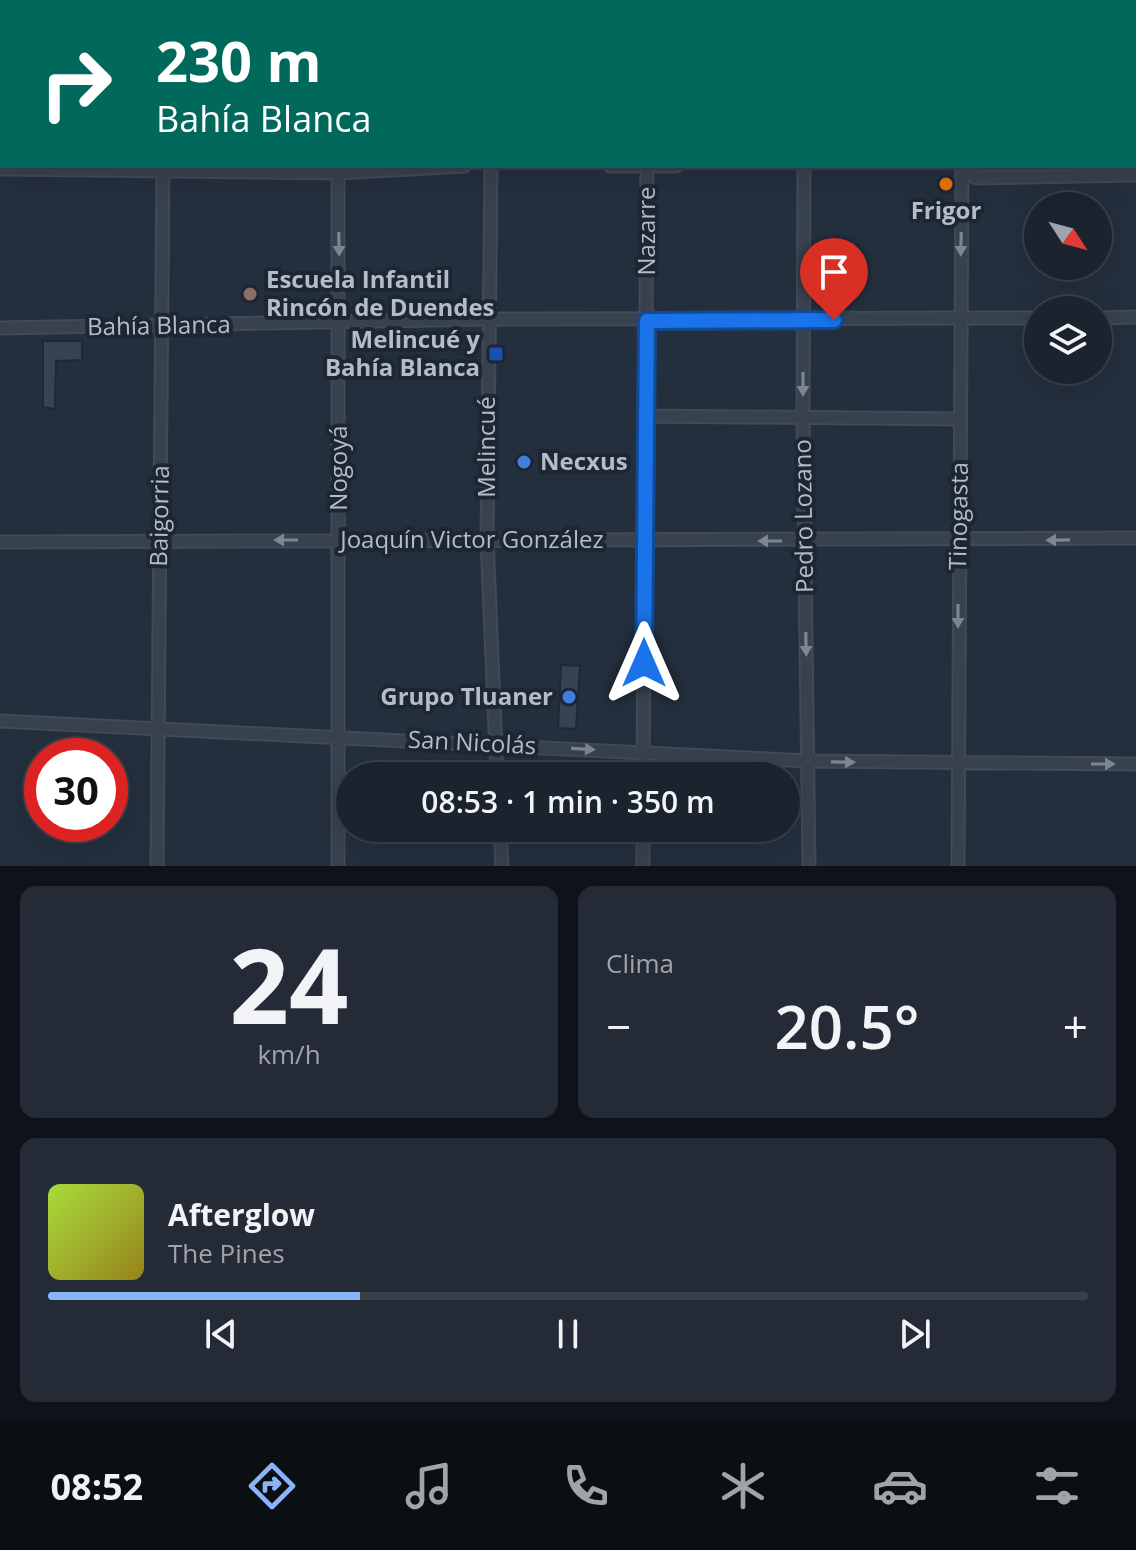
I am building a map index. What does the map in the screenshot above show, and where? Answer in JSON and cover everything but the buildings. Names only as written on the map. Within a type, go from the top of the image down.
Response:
[{"type":"street","points":[[0,169],[380,168]]},
{"type":"street","name":"Melincué","points":[[491,168],[487,540],[496,762]]},
{"type":"street","name":"Nazarre","points":[[643,762],[647,168]]},
{"type":"street","name":"Pedro Lozano","points":[[804,168],[803,418],[809,866]]},
{"type":"street","name":"Tinogasta","points":[[958,866],[963,168]]},
{"type":"street","points":[[965,168],[976,178],[1136,175]]},
{"type":"street","name":"Baigorria","points":[[157,866],[163,169]]},
{"type":"street","name":"Nogoyá","points":[[338,169],[338,866]]},
{"type":"street","points":[[1112,318],[1136,317]]},
{"type":"street","name":"Bahía Blanca","points":[[0,328],[487,319],[1024,318]]},
{"type":"street","points":[[646,416],[960,419]]},
{"type":"street","name":"Joaquín Victor González","points":[[0,542],[1136,538]]},
{"type":"street","name":"San Nicolás","points":[[0,721],[807,761],[958,765],[1136,764]]},
{"type":"street","points":[[501,842],[502,866]]},
{"type":"street","points":[[643,842],[643,866]]},
{"type":"green space","points":[[985,168],[1136,168],[1136,171],[982,171]]},
{"type":"place","name":"Frigor","points":[[946,184]]},
{"type":"place","name":"Escuela Infantil Rincón de Duendes","points":[[250,294]]},
{"type":"place","name":"Melincué y Bahía Blanca","points":[[496,354]]},
{"type":"place","name":"Necxus","points":[[524,462]]},
{"type":"place","name":"Grupo Tluaner","points":[[569,697]]},
{"type":"route","points":[[644,663],[647,321],[834,320]]}]
